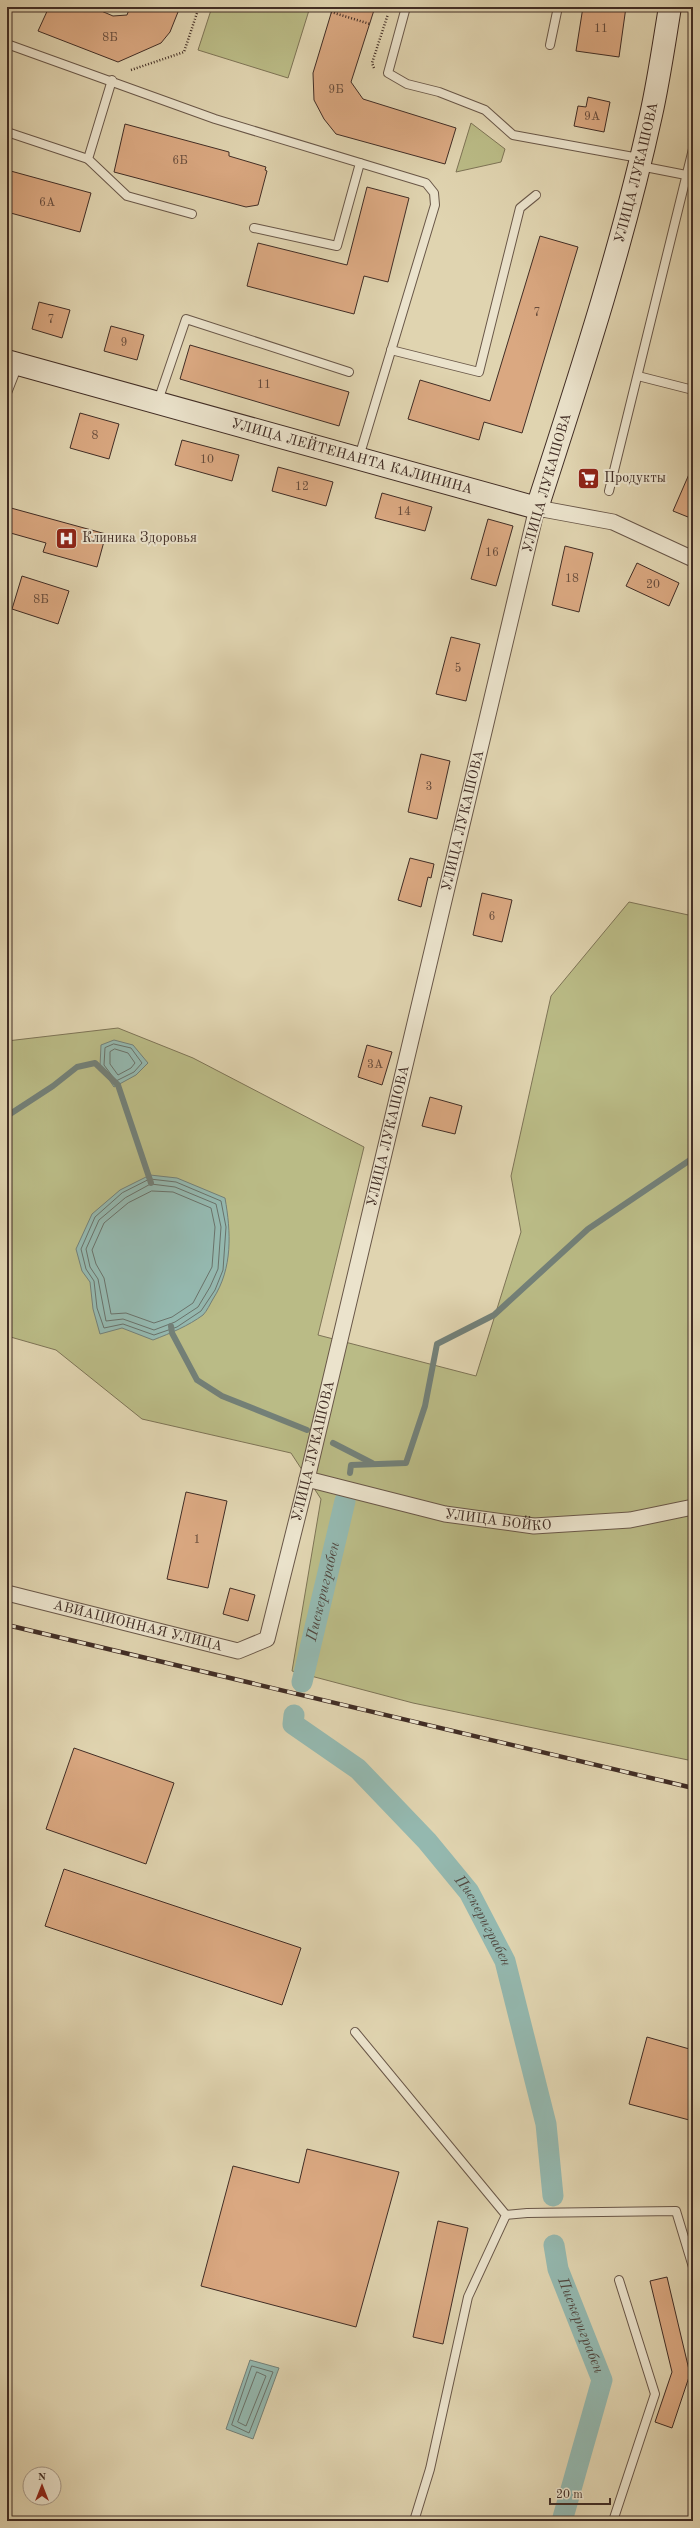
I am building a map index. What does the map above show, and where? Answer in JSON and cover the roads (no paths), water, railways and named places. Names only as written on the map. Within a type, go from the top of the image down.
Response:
[{"type":"main road","name":"УЛИЦА ЛУКАШОВА","points":[[537,508],[592,340],[623,230],[638,162],[651,114],[670,7]]},
{"type":"main road","name":"УЛИЦА ЛЕЙТЕНАНТА КАЛИНИНА","points":[[13,362],[537,508]]},
{"type":"street","name":"УЛИЦА ЛЕЙТЕНАНТА КАЛИНИНА","points":[[537,508],[613,522],[693,559]]},
{"type":"street","name":"УЛИЦА ЛУКАШОВА","points":[[267,1638],[307,1479],[537,508]]},
{"type":"street","name":"УЛИЦА БОЙКО","points":[[307,1479],[445,1514],[534,1526],[630,1520],[693,1507]]},
{"type":"street","name":"АВИАЦИОННАЯ УЛИЦА","points":[[7,1593],[238,1650],[267,1638]]},
{"type":"lane","points":[[406,7],[388,73],[407,84],[438,92],[485,110],[513,134],[638,162],[686,176]]},
{"type":"lane","points":[[550,45],[558,7]]},
{"type":"lane","points":[[7,44],[112,80],[215,119],[426,183],[434,193],[435,205],[359,458]]},
{"type":"lane","points":[[88,159],[112,80]]},
{"type":"lane","points":[[7,132],[88,159],[127,196],[192,214]]},
{"type":"lane","points":[[609,491],[693,149]]},
{"type":"lane","points":[[254,228],[337,246],[360,163]]},
{"type":"lane","points":[[391,350],[479,372],[520,208],[536,195]]},
{"type":"lane","points":[[158,402],[186,319],[349,372]]},
{"type":"lane","points":[[7,393],[13,362]]},
{"type":"lane","points":[[638,376],[693,390]]},
{"type":"lane","points":[[355,2032],[506,2215]]},
{"type":"lane","points":[[506,2215],[527,2213],[676,2211],[693,2267]]},
{"type":"lane","points":[[414,2521],[430,2469],[468,2298],[506,2215]]},
{"type":"lane","points":[[613,2521],[655,2394],[619,2280]]},
{"type":"water","points":[[114,1040],[133,1045],[148,1063],[136,1075],[114,1087],[100,1066],[101,1045]]},
{"type":"water","points":[[150,1175],[177,1178],[225,1198],[229,1250],[224,1275],[220,1287],[203,1315],[179,1329],[153,1340],[122,1328],[100,1334],[93,1309],[90,1282],[82,1271],[76,1249],[92,1214],[120,1190]]},
{"type":"water","points":[[250,2360],[279,2368],[253,2439],[226,2429]]},
{"type":"waterway","points":[[7,1116],[53,1086],[77,1067],[95,1063],[118,1085],[151,1183]]},
{"type":"waterway","points":[[350,1473],[351,1465],[406,1463],[425,1406],[437,1344],[494,1315],[588,1229],[693,1158]]},
{"type":"waterway","points":[[171,1326],[172,1333],[197,1380],[222,1396],[307,1430]]},
{"type":"waterway","points":[[333,1443],[372,1463]]},
{"type":"waterway","name":"Пискериграбен","points":[[302,1682],[345,1501]]},
{"type":"waterway","name":"Пискериграбен","points":[[294,1715],[293,1724],[358,1769],[427,1841],[469,1892],[505,1961],[546,2124],[553,2196]]},
{"type":"waterway","name":"Пискериграбен","points":[[554,2245],[558,2269],[602,2380],[562,2521]]},
{"type":"railway","points":[[7,1625],[693,1788]]},
{"type":"place","name":"Продукты","points":[[588,478]]},
{"type":"place","name":"Клиника Здоровья","points":[[67,538]]}]
